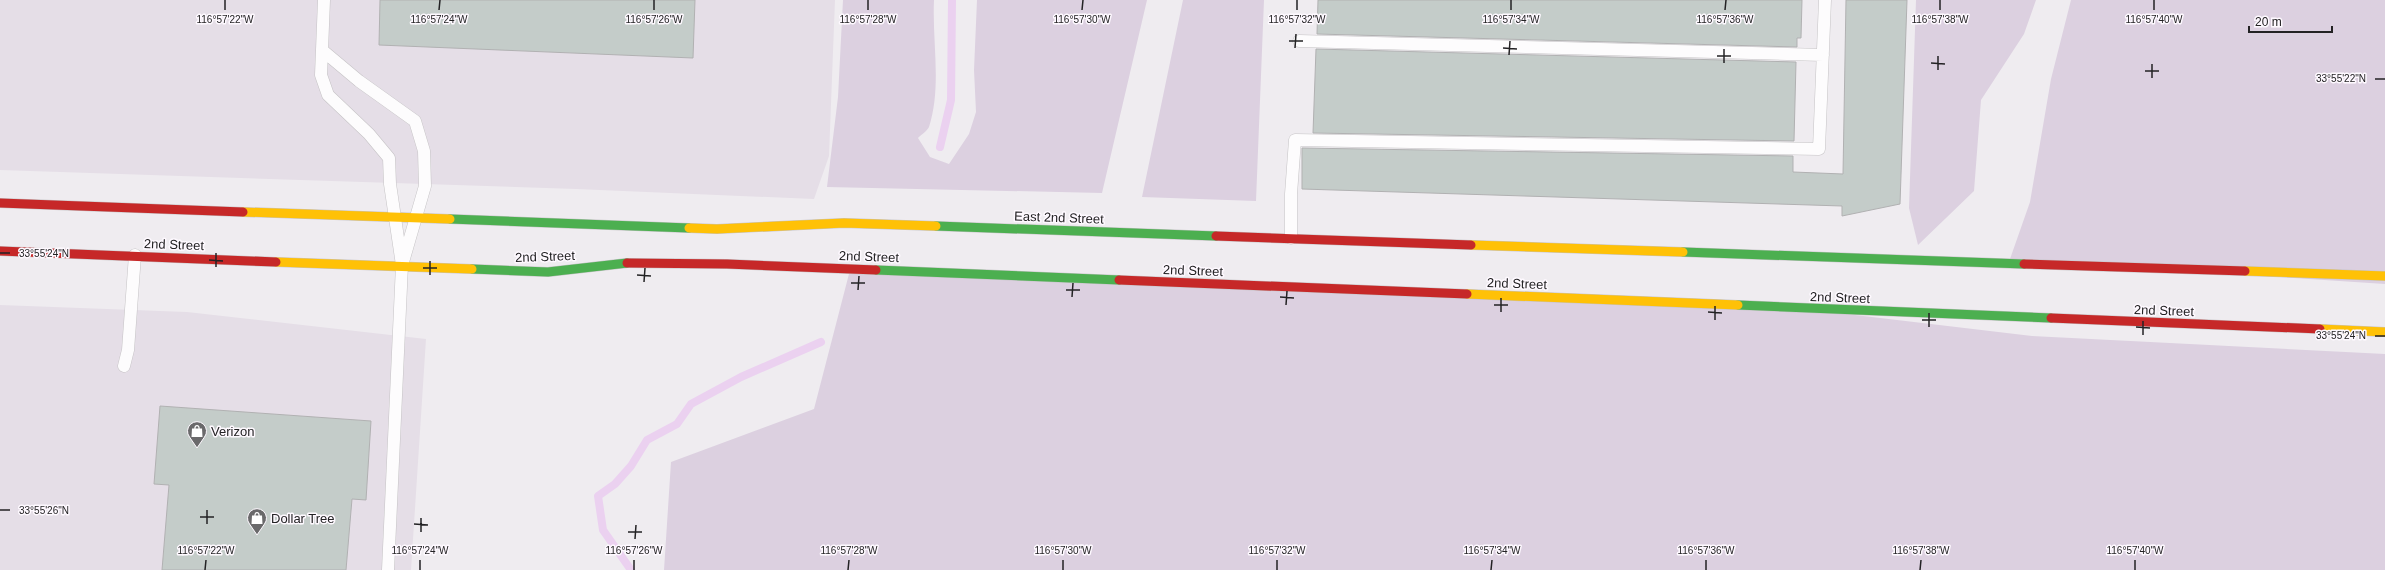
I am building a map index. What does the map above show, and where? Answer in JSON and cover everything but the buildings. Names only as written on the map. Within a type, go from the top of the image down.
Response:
[{"type":"street","points":[[0,203],[416,218]]},
{"type":"street","name":"East 2nd Street","points":[[416,218],[717,229],[844,223],[2385,276]]},
{"type":"street","name":"2nd Street","points":[[0,251],[402,265],[548,272],[625,263],[734,264],[2385,332]]},
{"type":"lane","points":[[324,0],[321,76],[328,95],[369,134],[389,158],[394,218],[402,265],[388,570]]},
{"type":"lane","points":[[1291,238],[1291,194],[1294,140],[1819,149],[1825,0]]},
{"type":"lane","points":[[1299,41],[1823,55]]},
{"type":"lane","points":[[322,50],[359,81],[415,121],[424,151],[425,186],[402,265]]},
{"type":"lane","points":[[124,366],[128,350],[135,256]]},
{"type":"shaded area","points":[[0,0],[835,0],[829,156],[814,199],[576,189],[0,170]]},
{"type":"shaded area","points":[[843,0],[934,0],[936,64],[935,96],[929,127],[918,138],[930,157],[949,164],[969,134],[976,112],[974,70],[977,0],[1147,0],[1102,193],[827,187],[838,97]]},
{"type":"shaded area","points":[[1183,0],[1264,0],[1256,201],[1142,197]]},
{"type":"shaded area","points":[[1916,0],[2036,0],[2024,34],[1981,100],[1974,191],[1918,245],[1909,208]]},
{"type":"shaded area","points":[[2071,0],[2385,0],[2385,284],[2010,259],[2030,202],[2051,79]]},
{"type":"shaded area","points":[[850,270],[1838,313],[2032,336],[2385,354],[2385,570],[664,570],[671,462],[814,409]]},
{"type":"shaded area","points":[[0,305],[187,312],[426,339],[411,570],[0,570]]},
{"type":"waterway","points":[[940,147],[951,100],[952,0]]},
{"type":"waterway","points":[[631,570],[603,530],[598,496],[615,484],[631,466],[647,440],[677,424],[691,404],[741,377],[821,342]]},
{"type":"traffic: fast","points":[[450,219],[689,228]]},
{"type":"traffic: fast","points":[[936,226],[1216,236]]},
{"type":"traffic: fast","points":[[1683,252],[2024,264]]},
{"type":"traffic: fast","points":[[472,269],[548,272],[627,263]]},
{"type":"traffic: fast","points":[[876,270],[1119,280]]},
{"type":"traffic: fast","points":[[1738,305],[2051,318]]},
{"type":"traffic: slow","points":[[243,212],[450,219]]},
{"type":"traffic: slow","points":[[689,228],[717,229],[844,223],[936,226]]},
{"type":"traffic: slow","points":[[1471,245],[1683,252]]},
{"type":"traffic: slow","points":[[276,262],[472,269]]},
{"type":"traffic: slow","points":[[2245,271],[2385,276]]},
{"type":"traffic: slow","points":[[1467,294],[1738,305]]},
{"type":"traffic: slow","points":[[2320,329],[2385,332]]},
{"type":"traffic: jam","points":[[0,203],[243,212]]},
{"type":"traffic: jam","points":[[1216,236],[1471,245]]},
{"type":"traffic: jam","points":[[0,251],[276,262]]},
{"type":"traffic: jam","points":[[627,263],[727,264],[876,270]]},
{"type":"traffic: jam","points":[[2024,264],[2245,271]]},
{"type":"traffic: jam","points":[[1119,280],[1467,294]]},
{"type":"traffic: jam","points":[[2051,318],[2320,329]]},
{"type":"place","name":"Verizon","points":[[197,448]]},
{"type":"place","name":"Dollar Tree","points":[[257,535]]}]
